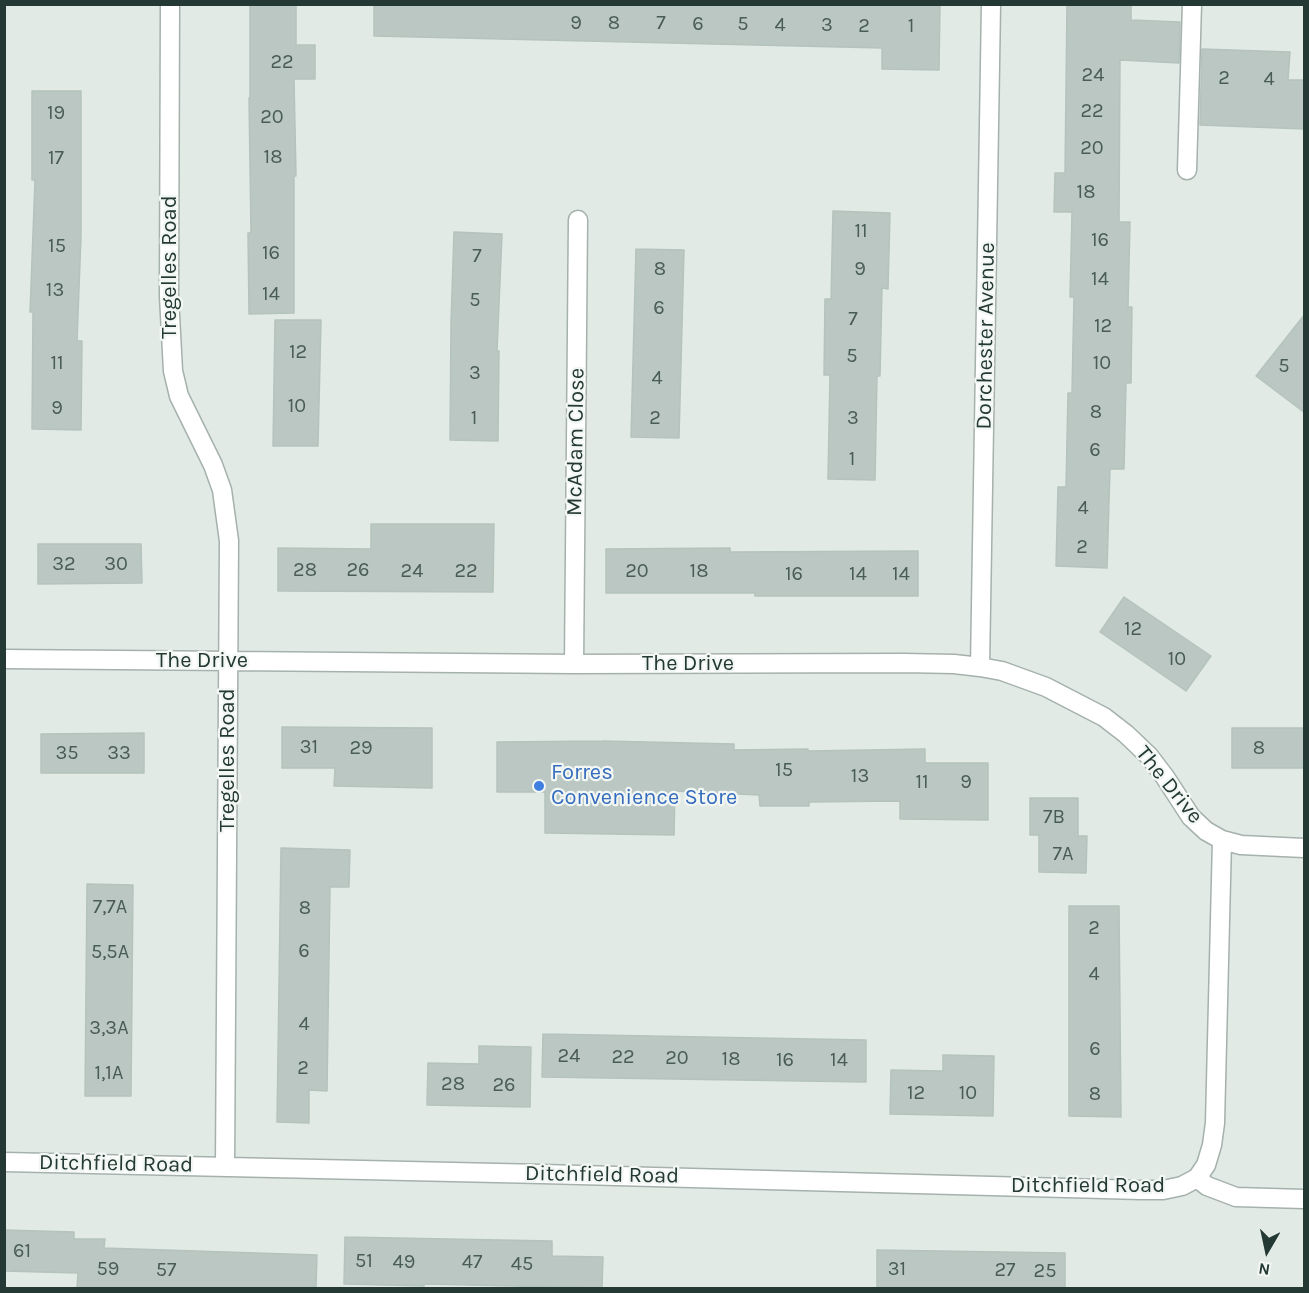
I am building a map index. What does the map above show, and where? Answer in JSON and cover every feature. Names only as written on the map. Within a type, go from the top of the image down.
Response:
[{"type":"street","name":"Tregelles Road","points":[[170,4],[170,342],[173,371],[179,396],[213,465],[222,490],[229,541],[225,1166]]},
{"type":"street","name":"Dorchester Avenue","points":[[980,667],[991,4]]},
{"type":"street","points":[[1187,170],[1192,4]]},
{"type":"street","name":"McAdam Close","points":[[574,664],[578,220]]},
{"type":"street","name":"The Drive","points":[[4,659],[574,664],[904,663],[980,667],[1002,671],[1046,687],[1104,717],[1149,756],[1191,818],[1206,831],[1222,840],[1241,845],[1305,848]]},
{"type":"street","name":"Ditchfield Road","points":[[4,1162],[1141,1190],[1163,1190],[1182,1186],[1197,1178],[1206,1165],[1215,1123],[1222,840]]},
{"type":"street","name":"Ditchfield Road","points":[[1197,1178],[1208,1186],[1236,1197],[1305,1199]]},
{"type":"building","points":[[250,4],[296,4],[296,45],[315,45],[315,79],[294,79],[296,176],[294,176],[294,313],[249,314]]},
{"type":"building","points":[[374,4],[940,4],[939,70],[882,69],[882,48],[374,36]]},
{"type":"building","points":[[1067,4],[1131,4],[1131,20],[1180,22],[1179,63],[1120,60],[1119,222],[1130,222],[1128,307],[1132,307],[1131,383],[1126,383],[1124,469],[1110,469],[1107,568],[1056,566],[1058,487],[1066,487],[1068,393],[1072,393],[1074,297],[1070,297],[1072,212],[1054,212],[1055,173],[1065,173]]},
{"type":"building","points":[[1202,49],[1290,52],[1288,80],[1305,80],[1305,129],[1200,125]]},
{"type":"building","points":[[32,91],[81,91],[81,236],[77,341],[82,341],[81,430],[32,429],[33,312],[30,312],[35,180],[32,180]]},
{"type":"building","points":[[833,211],[890,213],[888,289],[882,288],[880,376],[877,376],[875,480],[828,479],[830,375],[824,375],[825,299],[831,299]]},
{"type":"building","points":[[454,232],[502,234],[497,351],[499,351],[498,441],[450,440]]},
{"type":"building","points":[[636,249],[684,250],[679,438],[631,437]]},
{"type":"building","points":[[1305,314],[1305,413],[1256,376]]},
{"type":"building","points":[[275,320],[321,320],[318,446],[273,446]]},
{"type":"building","points":[[371,524],[494,524],[493,592],[278,591],[278,548],[371,549]]},
{"type":"building","points":[[38,544],[141,544],[142,583],[38,584]]},
{"type":"building","points":[[730,548],[730,552],[918,551],[918,596],[606,593],[606,549]]},
{"type":"building","points":[[1124,597],[1211,656],[1186,691],[1100,632]]},
{"type":"building","points":[[282,727],[432,728],[432,788],[334,786],[335,768],[282,768]]},
{"type":"building","points":[[1232,728],[1305,728],[1305,768],[1232,768]]},
{"type":"building","points":[[144,733],[144,773],[41,773],[41,734]]},
{"type":"building","points":[[603,741],[734,744],[734,750],[925,749],[925,763],[988,763],[988,820],[900,819],[900,801],[809,802],[809,806],[760,806],[759,795],[675,791],[674,835],[545,833],[545,792],[497,792],[497,742]]},
{"type":"building","points":[[1030,798],[1078,798],[1078,836],[1087,836],[1086,873],[1039,872],[1039,835],[1030,835]]},
{"type":"building","points":[[281,848],[350,850],[349,887],[330,887],[327,1091],[309,1090],[309,1123],[277,1122]]},
{"type":"building","points":[[87,884],[133,885],[131,1096],[85,1096]]},
{"type":"building","points":[[1069,906],[1119,906],[1121,1117],[1069,1116]]},
{"type":"building","points":[[543,1034],[866,1040],[866,1082],[542,1077]]},
{"type":"building","points":[[479,1046],[531,1047],[530,1107],[427,1105],[428,1063],[479,1064]]},
{"type":"building","points":[[943,1055],[994,1056],[993,1116],[890,1114],[891,1070],[943,1071]]},
{"type":"building","points":[[4,1230],[74,1232],[74,1239],[105,1239],[104,1248],[317,1255],[316,1288],[77,1288],[78,1273],[4,1271]]},
{"type":"building","points":[[345,1237],[552,1241],[552,1256],[603,1257],[602,1288],[344,1284]]},
{"type":"building","points":[[877,1250],[1065,1253],[1065,1288],[877,1288]]},
{"type":"place","name":"Forres Convenience Store","points":[[539,786]]}]
